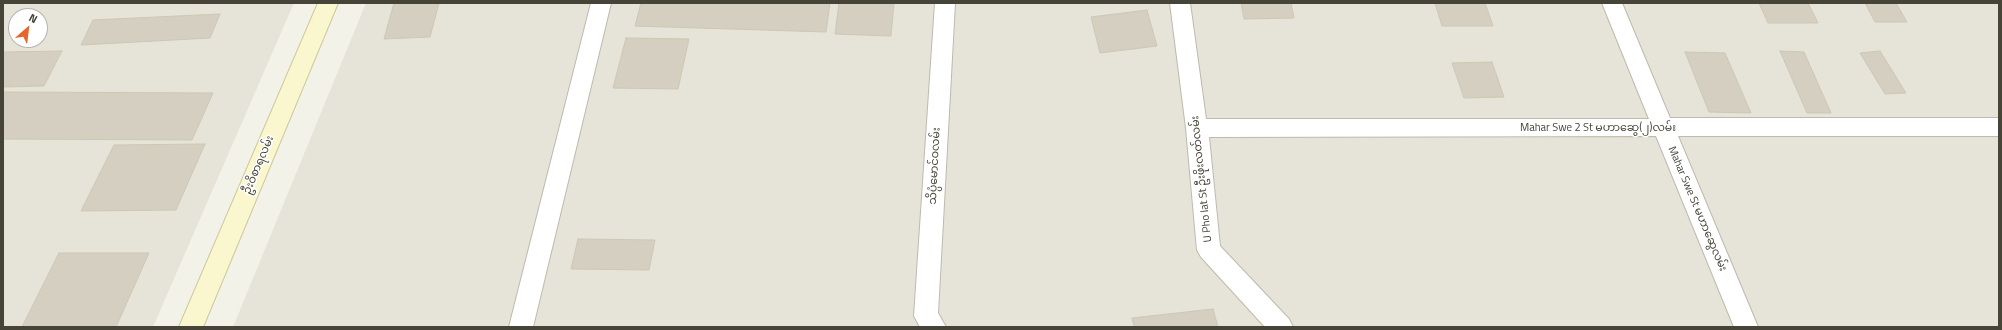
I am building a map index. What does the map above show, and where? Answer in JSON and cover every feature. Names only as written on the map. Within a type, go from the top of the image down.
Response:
[{"type":"main road","name":"ဦးဝိစာရလမ်း","points":[[191,327],[328,3]]},
{"type":"main road","points":[[307,54],[344,3]]},
{"type":"street","points":[[521,327],[601,3]]},
{"type":"street","name":"သိပ္ပံမောင်ဝလမ်း","points":[[934,327],[926,316],[944,3]]},
{"type":"street","name":"U Pho lat St ဦးဖိုးလတ်လမ်း","points":[[1180,3],[1197,128],[1209,250],[1281,327]]},
{"type":"street","name":"Mahar Swe St မဟာဆွေလမ်း","points":[[1612,3],[1746,327]]},
{"type":"street","name":"Mahar Swe 2 St မဟာဆွေ(၂)လမ်း","points":[[1197,128],[1999,127]]},
{"type":"shaded area","points":[[3,3],[294,3],[153,327],[3,327]]},
{"type":"shaded area","points":[[366,3],[1999,3],[1999,327],[233,327]]},
{"type":"building","points":[[394,3],[439,3],[430,37],[384,39]]},
{"type":"building","points":[[641,3],[830,3],[826,32],[635,26]]},
{"type":"building","points":[[839,3],[894,3],[891,36],[835,34]]},
{"type":"building","points":[[1241,3],[1291,3],[1294,18],[1244,19]]},
{"type":"building","points":[[1435,3],[1485,3],[1493,26],[1442,26]]},
{"type":"building","points":[[1759,3],[1808,3],[1818,23],[1768,23]]},
{"type":"building","points":[[1865,3],[1896,3],[1907,22],[1875,22]]},
{"type":"building","points":[[1147,10],[1157,46],[1100,53],[1091,17]]},
{"type":"building","points":[[220,14],[210,38],[81,45],[93,20]]},
{"type":"building","points":[[626,38],[689,39],[678,89],[613,88]]},
{"type":"building","points":[[62,51],[44,86],[3,87],[3,52]]},
{"type":"building","points":[[1780,51],[1804,52],[1831,113],[1807,113]]},
{"type":"building","points":[[1880,51],[1906,93],[1885,94],[1860,53]]},
{"type":"building","points":[[1685,52],[1725,53],[1751,113],[1709,112]]},
{"type":"building","points":[[1492,62],[1504,97],[1464,98],[1452,63]]},
{"type":"building","points":[[3,92],[213,93],[192,140],[3,139]]},
{"type":"building","points":[[205,144],[176,210],[81,211],[114,145]]},
{"type":"building","points":[[578,239],[655,240],[649,270],[571,269]]},
{"type":"building","points":[[59,253],[149,253],[116,327],[22,327]]},
{"type":"building","points":[[1213,309],[1218,327],[1134,327],[1132,318]]}]
